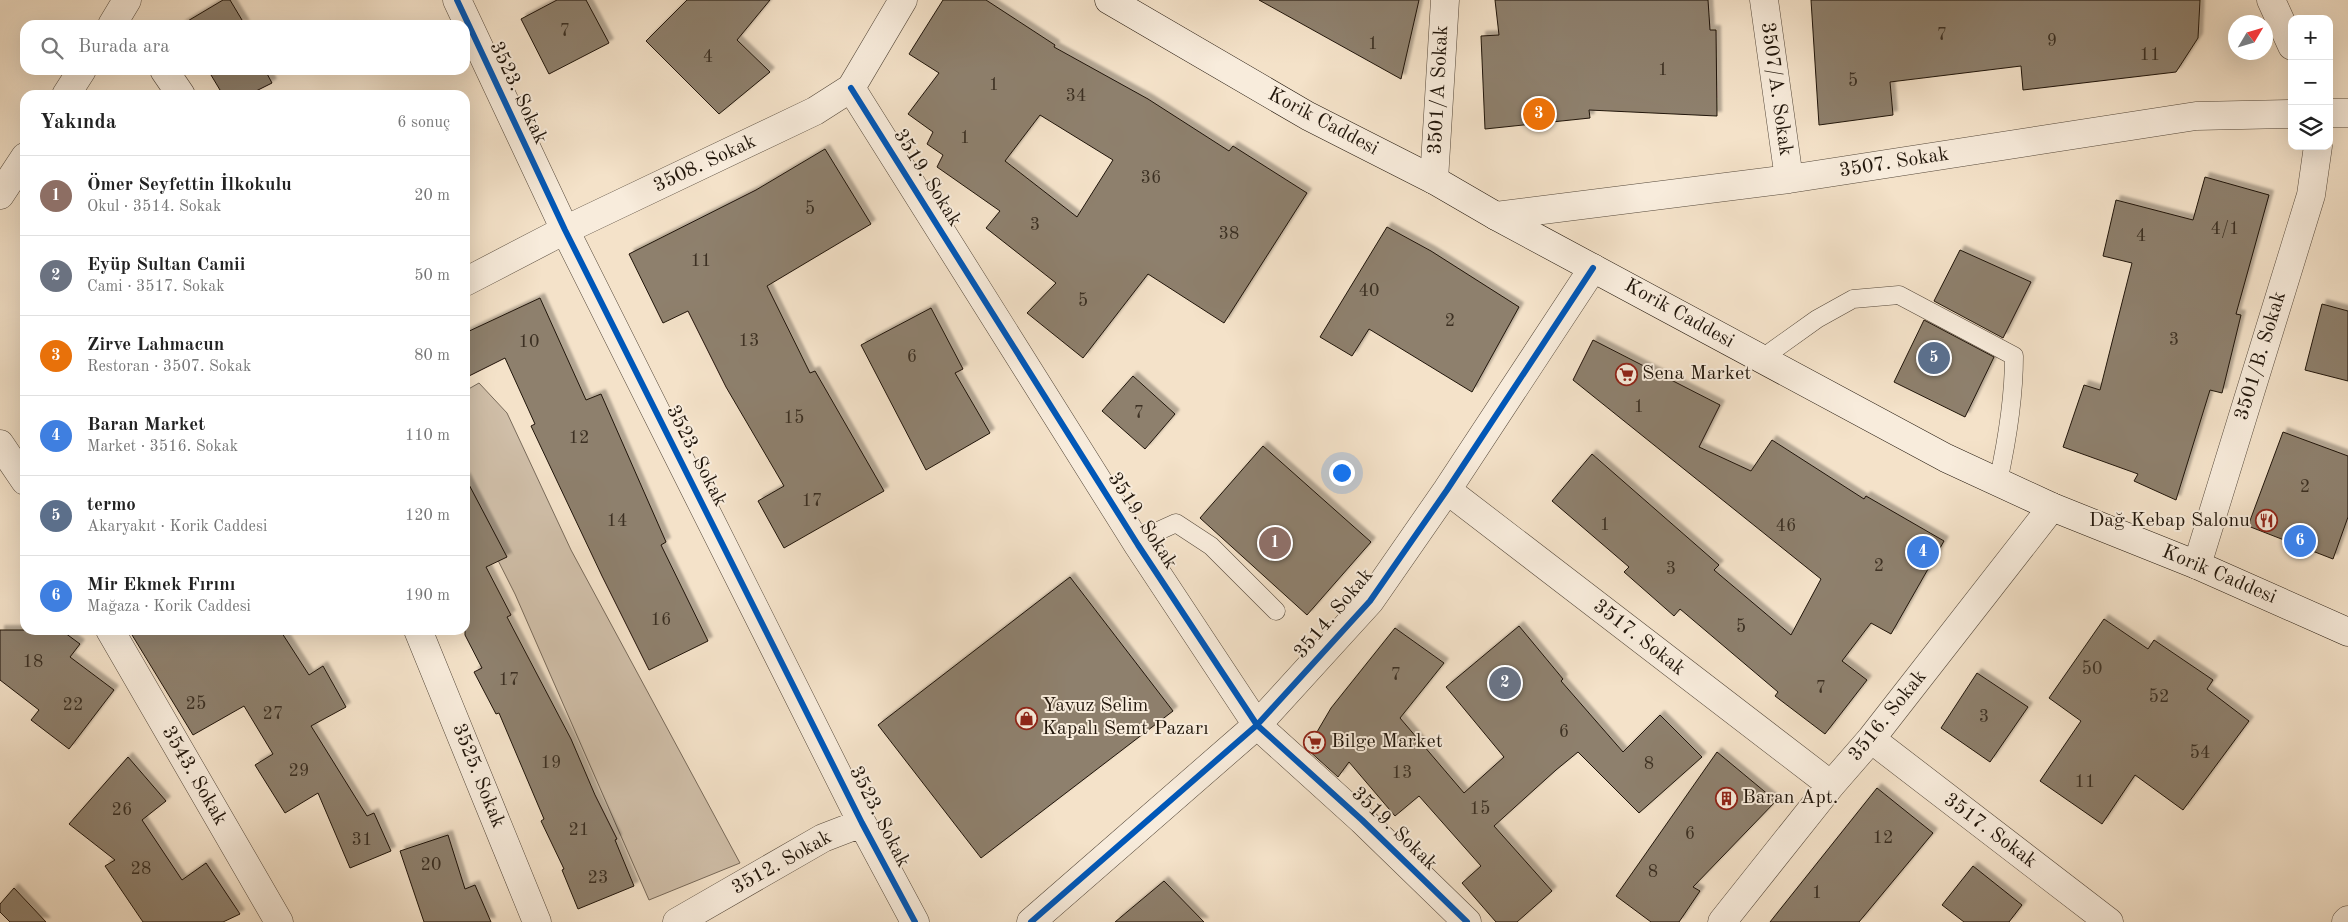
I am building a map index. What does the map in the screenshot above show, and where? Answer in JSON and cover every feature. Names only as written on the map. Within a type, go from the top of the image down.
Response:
[{"type":"street","name":"3523. Sokak","points":[[457,0],[466,20]]},
{"type":"street","name":"3508. Sokak","points":[[470,279],[565,230],[815,112],[851,88],[903,0]]},
{"type":"street","name":"Korik Caddesi","points":[[1109,0],[1308,116],[1434,180],[1496,216],[1946,458],[2052,507],[2197,565],[2348,632]]},
{"type":"street","name":"3501/A Sokak","points":[[1434,180],[1444,0]]},
{"type":"street","name":"3507/A. Sokak","points":[[1764,0],[1789,179]]},
{"type":"street","points":[[2271,0],[2288,37]]},
{"type":"street","name":"3523. Sokak","points":[[470,28],[565,230],[862,823],[915,922]]},
{"type":"street","points":[[69,90],[79,75]]},
{"type":"street","points":[[167,75],[178,90]]},
{"type":"street","name":"3519. Sokak","points":[[851,88],[1138,545],[1257,725],[1362,820],[1466,922]]},
{"type":"street","points":[[2333,113],[2348,113]]},
{"type":"street","name":"3507. Sokak","points":[[1496,216],[1789,179],[2196,116],[2288,114]]},
{"type":"street","name":"3501/B. Sokak","points":[[2197,565],[2311,195],[2317,150]]},
{"type":"street","points":[[0,196],[20,165]]},
{"type":"street","name":"3514. Sokak","points":[[1031,922],[1257,725],[1370,601],[1447,490],[1594,268]]},
{"type":"street","points":[[0,444],[20,474]]},
{"type":"street","name":"3517. Sokak","points":[[1447,490],[1830,785]]},
{"type":"street","name":"3516. Sokak","points":[[1723,922],[1830,785],[1871,740],[2052,507]]},
{"type":"street","name":"3543. Sokak","points":[[113,635],[279,922]]},
{"type":"street","name":"3525. Sokak","points":[[420,635],[537,922]]},
{"type":"street","name":"3517. Sokak","points":[[1871,740],[2109,922]]},
{"type":"street","name":"3512. Sokak","points":[[677,922],[824,838],[862,823]]},
{"type":"lane","points":[[1761,359],[1817,318],[1853,299],[1899,295],[2014,356],[2013,389],[1998,482]]},
{"type":"lane","points":[[1138,545],[1154,533],[1176,523],[1211,546],[1276,612]]},
{"type":"shaded area","points":[[479,383],[507,413],[571,550],[740,863],[649,900],[515,594],[470,505],[470,388]]},
{"type":"building","points":[[223,0],[230,0],[242,20],[189,20]]},
{"type":"building","points":[[557,0],[586,0],[609,43],[549,74],[521,19]]},
{"type":"building","points":[[687,0],[770,0],[737,40],[770,72],[719,114],[646,41]]},
{"type":"building","points":[[943,0],[986,0],[1055,45],[1054,47],[1148,99],[1229,151],[1233,146],[1307,193],[1224,323],[1148,274],[1083,358],[1027,313],[1056,283],[986,228],[1000,211],[937,167],[943,155],[927,144],[933,132],[908,114],[939,73],[909,54]],"holes":[[[1040,115],[1113,160],[1077,217],[1005,161]]]},
{"type":"building","points":[[1259,0],[1419,0],[1401,79]]},
{"type":"building","points":[[1495,0],[1708,0],[1710,30],[1716,30],[1717,116],[1589,110],[1590,118],[1485,129],[1481,36],[1499,35]]},
{"type":"building","points":[[1811,0],[2200,0],[2198,38],[2176,72],[2023,90],[2021,66],[1890,82],[1893,115],[1819,125]]},
{"type":"building","points":[[211,75],[268,75],[272,83],[258,90],[220,90]]},
{"type":"building","points":[[825,149],[871,224],[767,286],[810,373],[815,371],[884,491],[784,548],[758,501],[784,486],[726,387],[688,311],[663,323],[629,254],[756,190]]},
{"type":"building","points":[[2205,177],[2269,195],[2236,314],[2241,315],[2222,393],[2210,390],[2176,500],[2134,481],[2138,474],[2063,447],[2084,385],[2100,390],[2132,263],[2103,256],[2116,200],[2193,220]]},
{"type":"building","points":[[1387,227],[1431,251],[1519,307],[1472,392],[1369,329],[1352,356],[1320,337]]},
{"type":"building","points":[[1960,250],[2031,282],[2003,338],[1934,301]]},
{"type":"building","points":[[540,298],[586,400],[601,394],[666,542],[661,545],[708,641],[649,670],[531,426],[535,424],[505,358],[470,376],[470,331]]},
{"type":"building","points":[[2322,304],[2348,311],[2348,381],[2305,370]]},
{"type":"building","points":[[931,308],[963,369],[955,373],[990,433],[926,470],[861,345]]},
{"type":"building","points":[[1924,320],[1994,357],[1965,417],[1894,382]]},
{"type":"building","points":[[1593,340],[1720,405],[1699,447],[1751,471],[1772,440],[1864,499],[1866,496],[1944,541],[1891,634],[1871,623],[1842,661],[1867,680],[1825,734],[1775,696],[1778,692],[1680,609],[1674,616],[1624,572],[1629,567],[1552,501],[1592,454],[1719,565],[1714,570],[1791,635],[1821,579],[1573,380]]},
{"type":"building","points":[[1133,376],[1175,414],[1145,449],[1102,411]]},
{"type":"building","points":[[2283,432],[2348,456],[2348,517],[2333,559],[2248,526]]},
{"type":"building","points":[[1263,446],[1371,542],[1307,615],[1200,518]]},
{"type":"building","points":[[470,487],[507,557],[486,567],[511,615],[507,617],[571,739],[595,795],[617,839],[615,840],[634,886],[578,909],[562,870],[564,869],[541,821],[544,819],[499,713],[496,714],[474,672],[482,668],[465,635],[470,635]]},
{"type":"building","name":"Yavuz Selim Kapalı Semt Pazarı","points":[[1070,577],[1173,711],[981,858],[878,725]]},
{"type":"building","points":[[2104,619],[2148,649],[2154,640],[2213,680],[2207,689],[2249,721],[2183,810],[2135,775],[2102,824],[2040,781],[2081,721],[2049,698]]},
{"type":"building","points":[[1519,626],[1563,679],[1561,681],[1623,752],[1660,715],[1702,757],[1639,813],[1578,752],[1494,826],[1552,891],[1517,922],[1496,922],[1462,883],[1481,866],[1419,796],[1395,816],[1349,762],[1338,777],[1307,749],[1331,708],[1395,628],[1444,663],[1400,718],[1464,793],[1504,757],[1446,687]]},
{"type":"building","points":[[0,630],[20,630],[20,635],[68,635],[80,644],[70,657],[114,690],[69,749],[31,720],[39,710],[0,680]]},
{"type":"building","points":[[132,635],[283,635],[309,675],[323,666],[346,707],[311,726],[367,816],[374,813],[391,851],[350,868],[318,793],[285,813],[255,765],[273,754],[244,706],[193,735]]},
{"type":"building","points":[[1977,673],[2028,707],[1990,762],[1941,728]]},
{"type":"building","points":[[1717,752],[1776,801],[1693,887],[1700,891],[1679,922],[1651,922],[1616,896]]},
{"type":"building","points":[[128,757],[166,801],[142,820],[182,880],[206,863],[240,914],[223,922],[143,922],[105,866],[115,860],[69,824]]},
{"type":"building","points":[[1877,788],[1933,833],[1859,922],[1770,922]]},
{"type":"building","points":[[448,835],[465,889],[475,885],[491,922],[424,922],[400,851]]},
{"type":"building","points":[[1973,866],[2022,905],[2009,922],[1964,922],[1942,905]]},
{"type":"building","points":[[1164,881],[1204,922],[1115,922]]},
{"type":"building","points":[[14,888],[46,922],[10,922],[0,912],[0,904]]},
{"type":"cycle path","points":[[457,0],[466,20]]},
{"type":"cycle path","points":[[470,28],[565,230],[862,823],[915,922]]},
{"type":"cycle path","points":[[851,88],[1138,545],[1257,725],[1362,820],[1467,922]]},
{"type":"cycle path","points":[[1031,922],[1257,725],[1370,601],[1447,490],[1593,268]]},
{"type":"place","name":"Zirve Lahmacun","points":[[1539,114]]},
{"type":"place","name":"termo","points":[[1934,358]]},
{"type":"place","name":"Sena Market","points":[[1626,374]]},
{"type":"place","name":"Dağ Kebap Salonu","points":[[2266,521]]},
{"type":"place","name":"Mir Ekmek Fırını","points":[[2300,541]]},
{"type":"place","name":"Ömer Seyfettin İlkokulu","points":[[1275,543]]},
{"type":"place","name":"Baran Market","points":[[1923,552]]},
{"type":"place","name":"Eyüp Sultan Camii","points":[[1505,683]]},
{"type":"place","name":"Yavuz Selim Kapalı Semt Pazarı","points":[[1026,718]]},
{"type":"place","name":"Bilge Market","points":[[1315,742]]},
{"type":"place","name":"Baran Apt.","points":[[1726,798]]}]
